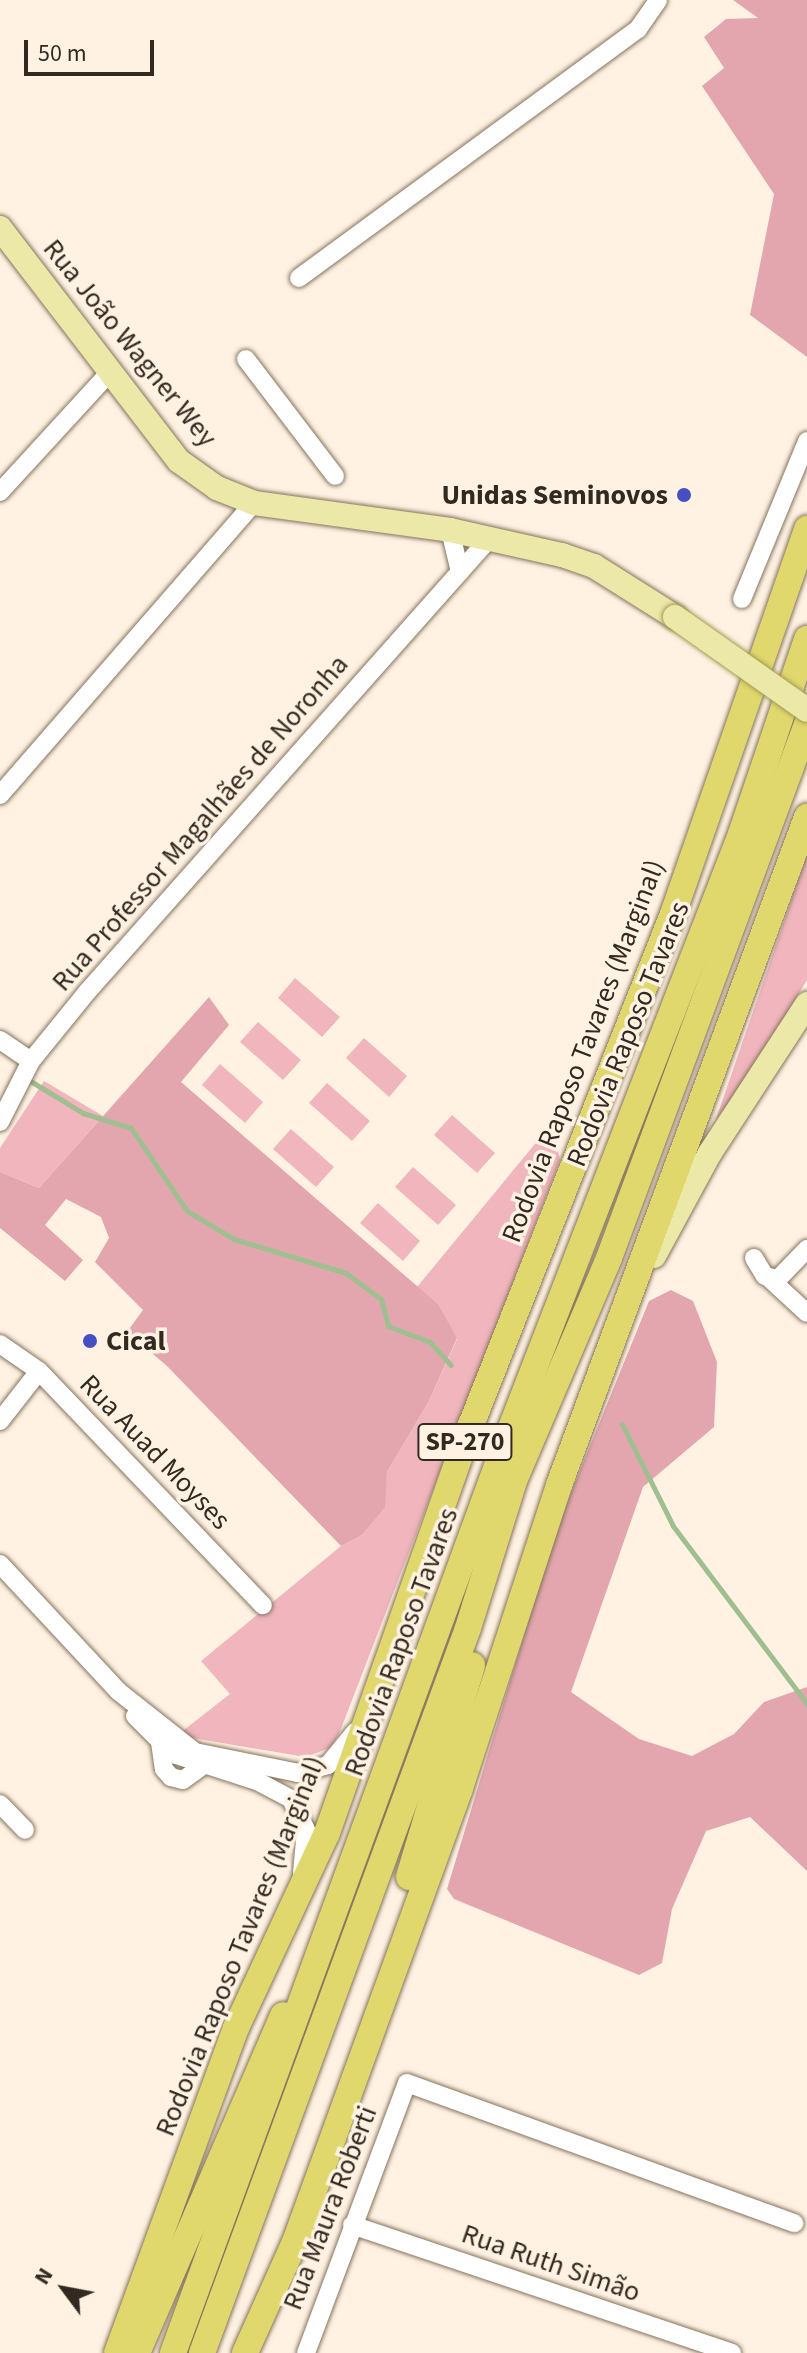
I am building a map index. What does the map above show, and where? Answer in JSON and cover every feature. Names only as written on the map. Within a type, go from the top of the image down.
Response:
[{"type":"highway","name":"Rodovia Raposo Tavares (Marginal)","points":[[117,2353],[204,2109],[298,1891],[327,1833],[373,1693],[483,1395],[673,914],[805,534]]},
{"type":"highway","name":"Rodovia Raposo Tavares","points":[[173,2353],[362,1845],[509,1433],[741,834],[807,639]]},
{"type":"highway","name":"Rodovia Raposo Tavares","points":[[202,2353],[468,1628],[533,1431],[609,1258],[807,724]]},
{"type":"highway","points":[[245,2353],[295,2242],[333,2129],[460,1788],[559,1485],[632,1298],[807,817]]},
{"type":"highway","points":[[333,2129],[526,1485],[533,1431]]},
{"type":"highway","points":[[137,2353],[262,2059],[362,1845]]},
{"type":"main road","name":"Rua João Wagner Wey","points":[[0,228],[179,461],[217,488],[254,503],[450,530],[594,566],[675,617],[807,710]]},
{"type":"main road","points":[[632,1298],[710,1153],[807,1004]]},
{"type":"street","points":[[299,278],[638,29],[658,0]]},
{"type":"street","points":[[246,359],[335,476]]},
{"type":"street","points":[[0,492],[111,371]]},
{"type":"street","points":[[742,599],[807,441]]},
{"type":"street","points":[[0,795],[254,503]]},
{"type":"street","points":[[777,514],[805,534]]},
{"type":"street","points":[[450,530],[460,572]]},
{"type":"street","name":"Rua Professor Magalhães de Noronha","points":[[0,1122],[31,1061],[490,538]]},
{"type":"street","points":[[0,1040],[31,1061]]},
{"type":"street","points":[[770,1279],[778,1279],[807,1249]]},
{"type":"street","points":[[754,1258],[770,1279],[807,1313]]},
{"type":"street","name":"Rua Auad Moyses","points":[[0,1344],[39,1371],[263,1605]]},
{"type":"street","points":[[0,1421],[39,1371]]},
{"type":"street","points":[[0,1564],[173,1754],[277,1789],[297,1807],[306,1830],[298,1891]]},
{"type":"street","points":[[118,1691],[195,1752],[298,1773],[328,1765],[340,1754],[373,1693]]},
{"type":"street","points":[[0,1804],[25,1830]]},
{"type":"street","name":"Rua Maura Roberti","points":[[306,2353],[407,2083],[794,2223]]},
{"type":"street","name":"Rua Ruth Simão","points":[[352,2225],[732,2353]]},
{"type":"shaded area","points":[[733,0],[807,0],[807,357],[750,315],[774,194],[702,86],[724,68],[704,37],[726,19],[758,18]]},
{"type":"shaded area","points":[[807,855],[807,980],[748,1079],[716,1119]]},
{"type":"shaded area","points":[[295,978],[340,1017],[322,1037],[278,998]]},
{"type":"shaded area","points":[[209,997],[229,1025],[181,1082],[439,1305],[457,1338],[429,1401],[387,1472],[385,1507],[362,1535],[341,1546],[167,1366],[127,1332],[143,1310],[95,1262],[109,1238],[101,1217],[66,1199],[45,1225],[83,1260],[65,1281],[0,1228],[0,1172],[39,1188]]},
{"type":"shaded area","points":[[258,1022],[301,1060],[283,1080],[240,1042]]},
{"type":"shaded area","points":[[364,1038],[407,1076],[389,1097],[346,1058]]},
{"type":"shaded area","points":[[220,1064],[263,1102],[245,1123],[202,1085]]},
{"type":"shaded area","points":[[44,1081],[103,1116],[39,1188],[0,1172],[0,1148]]},
{"type":"shaded area","points":[[327,1083],[370,1121],[352,1141],[309,1103]]},
{"type":"shaded area","points":[[452,1115],[495,1153],[477,1173],[434,1135]]},
{"type":"shaded area","points":[[291,1129],[334,1167],[316,1187],[273,1149]]},
{"type":"shaded area","points":[[539,1139],[558,1151],[560,1160],[339,1734],[330,1748],[305,1757],[187,1737],[180,1733],[230,1694],[201,1661],[341,1546],[362,1535],[384,1507],[387,1472],[429,1401],[457,1339],[439,1305],[417,1287]]},
{"type":"shaded area","points":[[413,1167],[456,1205],[438,1225],[395,1187]]},
{"type":"shaded area","points":[[378,1203],[420,1241],[403,1261],[360,1223]]},
{"type":"shaded area","points":[[671,1290],[693,1301],[717,1362],[714,1427],[643,1487],[571,1692],[639,1739],[692,1756],[734,1734],[764,1702],[807,1687],[807,1871],[750,1817],[706,1831],[672,1909],[662,1963],[639,1975],[454,1899],[447,1889],[557,1527],[649,1301]]},
{"type":"waterway","points":[[32,1082],[83,1113],[131,1128],[187,1211],[234,1239],[346,1273],[381,1299],[388,1326],[430,1342],[451,1365]]},
{"type":"waterway","points":[[622,1424],[673,1526],[807,1704]]},
{"type":"place","name":"Unidas Seminovos","points":[[684,495]]},
{"type":"place","name":"Cical","points":[[90,1341]]}]
